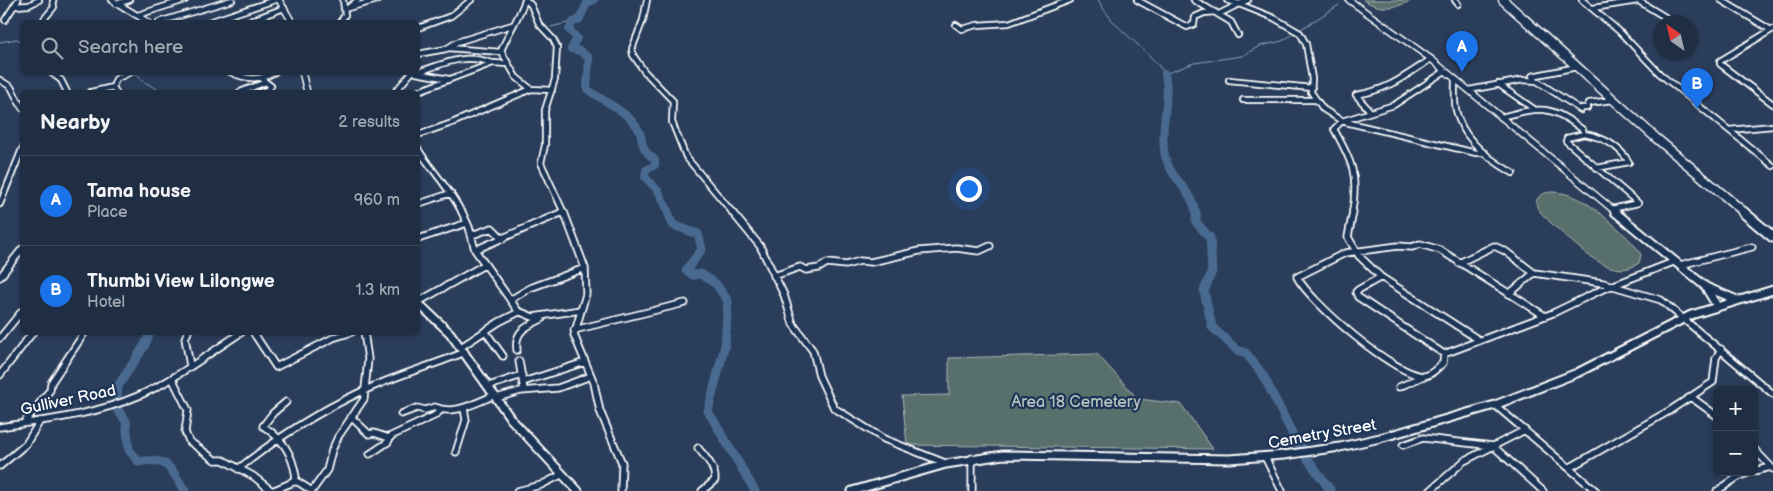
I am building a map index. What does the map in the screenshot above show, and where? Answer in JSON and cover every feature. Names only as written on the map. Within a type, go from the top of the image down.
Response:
[{"type":"highway","points":[[1503,0],[1526,18],[1613,100],[1773,237]]},
{"type":"highway","points":[[1508,0],[1634,116],[1773,232]]},
{"type":"street","points":[[5,20],[18,0]]},
{"type":"street","points":[[15,6],[39,0]]},
{"type":"street","points":[[45,20],[54,7],[53,0]]},
{"type":"street","points":[[112,0],[145,20]]},
{"type":"street","points":[[116,4],[129,0]]},
{"type":"street","points":[[138,15],[185,0]]},
{"type":"street","points":[[167,20],[232,0]]},
{"type":"street","points":[[215,20],[275,0]]},
{"type":"street","points":[[279,0],[291,20]]},
{"type":"street","points":[[342,20],[345,17],[343,0]]},
{"type":"street","points":[[345,9],[358,0]]},
{"type":"street","points":[[345,9],[378,0]]},
{"type":"street","points":[[420,27],[451,16],[471,0]]},
{"type":"street","points":[[501,52],[512,24],[520,15],[525,0],[531,5],[539,24],[553,39],[557,47],[556,77],[545,110],[545,145],[541,163],[585,268],[586,287],[574,335],[591,376],[600,411],[622,463],[621,491]]},
{"type":"street","points":[[647,0],[644,20],[632,49],[635,58],[644,71],[673,101],[672,122],[686,157],[720,200],[749,230],[760,246],[784,295],[793,324],[813,351],[819,376],[834,408],[884,439],[945,463]]},
{"type":"street","points":[[956,24],[962,29],[980,25],[1004,24],[1070,0]]},
{"type":"street","points":[[1137,0],[1184,26],[1192,25],[1194,18],[1202,14],[1217,13],[1248,0]]},
{"type":"street","points":[[1194,0],[1231,22],[1238,35]]},
{"type":"street","points":[[1227,0],[1288,26],[1303,37],[1313,71],[1311,92],[1323,109],[1342,121],[1422,142],[1476,153],[1485,152]]},
{"type":"street","points":[[1349,0],[1469,90],[1706,287],[1737,300]]},
{"type":"street","points":[[1455,0],[1458,4]]},
{"type":"street","points":[[1582,0],[1627,38],[1653,68],[1773,166]]},
{"type":"street","points":[[1721,0],[1772,29],[1720,61],[1720,64],[1773,104]]},
{"type":"street","points":[[1593,8],[1638,1],[1661,15]]},
{"type":"street","points":[[252,20],[284,8]]},
{"type":"street","points":[[420,54],[448,48],[457,42],[512,24]]},
{"type":"street","points":[[448,48],[452,50],[477,49],[501,52]]},
{"type":"street","points":[[501,52],[516,77],[531,89]]},
{"type":"street","points":[[420,70],[457,59],[478,58],[493,63],[508,64]]},
{"type":"street","points":[[1370,112],[1356,95],[1361,93],[1370,94],[1389,86],[1431,60]]},
{"type":"street","points":[[420,91],[493,63]]},
{"type":"street","points":[[1578,67],[1567,67],[1554,72],[1538,73],[1532,76],[1581,110],[1594,101],[1613,100]]},
{"type":"street","points":[[1445,71],[1394,105],[1342,121],[1334,129],[1354,169],[1355,198],[1348,236],[1359,256],[1381,277],[1479,340]]},
{"type":"street","points":[[420,73],[449,80]]},
{"type":"street","points":[[54,75],[61,80],[66,90]]},
{"type":"street","points":[[113,87],[118,77],[123,75]]},
{"type":"street","points":[[234,75],[239,79],[265,80]]},
{"type":"street","points":[[244,90],[271,75]]},
{"type":"street","points":[[303,75],[306,90]]},
{"type":"street","points":[[398,90],[412,75]]},
{"type":"street","points":[[1455,79],[1456,112],[1464,132],[1485,152],[1513,173]]},
{"type":"street","points":[[0,80],[11,87],[20,104]]},
{"type":"street","points":[[265,80],[271,88],[266,90]]},
{"type":"street","points":[[1229,80],[1312,88]]},
{"type":"street","points":[[1469,90],[1523,80],[1537,81]]},
{"type":"street","points":[[1498,84],[1534,109]]},
{"type":"street","points":[[100,90],[113,87]]},
{"type":"street","points":[[420,134],[452,123],[531,89],[552,90]]},
{"type":"street","points":[[1243,100],[1316,100]]},
{"type":"street","points":[[1501,117],[1546,108],[1556,111],[1583,130],[1584,134]]},
{"type":"street","points":[[1729,130],[1773,126]]},
{"type":"street","points":[[1597,168],[1629,162],[1626,156],[1608,141],[1584,134],[1567,138],[1566,141],[1597,168],[1638,203],[1612,209]]},
{"type":"street","points":[[420,153],[462,209],[472,235],[475,250],[510,300],[520,312],[534,318],[547,317]]},
{"type":"street","points":[[0,204],[20,154]]},
{"type":"street","points":[[420,203],[451,193]]},
{"type":"street","points":[[475,250],[550,219],[562,212]]},
{"type":"street","points":[[420,239],[467,223]]},
{"type":"street","points":[[472,235],[492,228],[503,239]]},
{"type":"street","points":[[1424,376],[1390,359],[1334,320],[1297,280],[1298,275],[1337,256],[1357,251],[1398,246],[1412,248],[1420,244],[1434,248],[1545,316]]},
{"type":"street","points":[[774,276],[800,267],[806,270],[819,268],[827,263],[846,265],[860,261],[871,262],[919,251],[956,248],[979,251],[990,246]]},
{"type":"street","points":[[1460,263],[1494,246],[1505,251],[1534,273],[1586,280],[1661,300],[1721,348],[1773,394]]},
{"type":"street","points":[[1444,354],[1545,316],[1613,286],[1678,263],[1752,247]]},
{"type":"street","points":[[0,277],[20,252]]},
{"type":"street","points":[[420,301],[484,265]]},
{"type":"street","points":[[510,300],[530,288],[585,268]]},
{"type":"street","points":[[1509,294],[1534,273]]},
{"type":"street","points":[[1381,277],[1358,290],[1356,292],[1358,297],[1444,354]]},
{"type":"street","points":[[1706,287],[1717,306]]},
{"type":"street","name":"Cemetry Street","points":[[852,491],[945,463],[1002,455],[1191,460],[1265,457],[1314,452],[1360,443],[1495,405],[1577,373],[1682,318],[1773,290]]},
{"type":"street","points":[[574,330],[685,303]]},
{"type":"street","points":[[420,304],[441,324],[463,350],[511,419],[578,491]]},
{"type":"street","points":[[517,350],[515,339],[526,327],[567,310],[581,310]]},
{"type":"street","points":[[238,469],[278,437],[313,416],[364,390],[463,350],[485,331],[520,312]]},
{"type":"street","points":[[0,338],[20,313]]},
{"type":"street","points":[[485,331],[503,356]]},
{"type":"street","points":[[0,375],[31,335]]},
{"type":"street","points":[[24,423],[50,390],[51,383],[83,335]]},
{"type":"street","points":[[186,335],[185,338],[190,366]]},
{"type":"street","name":"Gulliver Road","points":[[0,427],[85,413],[126,401],[172,378],[237,335]]},
{"type":"street","points":[[255,335],[276,366],[342,335]]},
{"type":"street","points":[[291,482],[298,482],[312,491],[323,477],[336,441],[363,400],[368,362],[364,335]]},
{"type":"street","points":[[1569,468],[1691,397],[1713,382],[1716,358],[1721,348]]},
{"type":"street","points":[[1399,387],[1430,374],[1443,362],[1444,354]]},
{"type":"street","points":[[519,361],[524,388],[521,391]]},
{"type":"street","points":[[488,386],[585,362]]},
{"type":"street","points":[[401,414],[417,408],[425,410],[437,407],[441,410],[464,408],[521,391],[558,388],[591,376]]},
{"type":"street","points":[[172,378],[188,410],[184,432],[186,437],[215,460],[223,460],[259,480],[270,490],[275,490],[291,482],[296,476],[292,456],[286,445],[263,426],[264,422],[273,415],[278,406],[286,402]]},
{"type":"street","points":[[1691,397],[1713,413]]},
{"type":"street","points":[[1495,405],[1593,489]]},
{"type":"street","points":[[456,452],[466,420],[464,408]]},
{"type":"street","points":[[370,454],[388,442],[389,438],[402,429],[434,416],[441,410]]},
{"type":"street","points":[[351,417],[369,434],[374,433],[389,438]]},
{"type":"street","points":[[0,466],[26,444],[40,421]]},
{"type":"street","points":[[1430,491],[1464,461],[1525,430]]},
{"type":"street","points":[[1403,445],[1423,438],[1493,446],[1542,491]]},
{"type":"street","points":[[698,448],[715,472],[715,480],[702,491]]},
{"type":"street","points":[[1758,453],[1772,468]]},
{"type":"street","points":[[1265,457],[1282,491]]},
{"type":"street","points":[[972,458],[972,491]]},
{"type":"street","points":[[1758,470],[1772,468]]},
{"type":"street","points":[[517,491],[541,485],[563,474]]},
{"type":"street","points":[[1717,491],[1740,476]]},
{"type":"street","points":[[1584,491],[1593,489]]},
{"type":"green space","points":[[1363,0],[1413,0],[1401,5],[1382,7]]},
{"type":"green space","points":[[1551,192],[1563,193],[1578,198],[1605,217],[1638,249],[1641,255],[1639,263],[1629,268],[1618,269],[1596,260],[1576,246],[1538,209],[1537,199]]},
{"type":"green space","name":"Area 18 Cemetery","points":[[1097,354],[1138,399],[1181,404],[1213,449],[907,445],[902,396],[949,395],[949,358]]},
{"type":"waterway","points":[[594,0],[587,3],[579,20],[573,22],[569,30],[577,38],[571,49],[580,51],[589,58],[587,89],[620,110],[640,132],[645,150],[655,160],[655,165],[646,170],[645,177],[659,192],[669,213]]},
{"type":"waterway","points":[[1098,0],[1121,30],[1149,55],[1165,74],[1194,63],[1242,56],[1260,46],[1282,41],[1339,5]]},
{"type":"waterway","points":[[551,27],[567,23],[572,24]]},
{"type":"waterway","points":[[0,42],[17,39],[20,41]]},
{"type":"waterway","points":[[1165,74],[1167,94],[1163,135],[1165,156],[1171,171],[1190,197],[1196,213]]},
{"type":"waterway","points":[[138,75],[141,80],[158,90]]},
{"type":"waterway","points":[[668,212],[673,225],[698,234],[702,249],[686,270],[693,275],[701,274],[716,284],[728,301],[725,345],[708,411],[755,491]]},
{"type":"waterway","points":[[1196,213],[1196,222],[1210,238],[1212,271],[1204,291],[1212,327],[1237,350],[1246,353],[1263,375],[1296,441],[1302,448]]},
{"type":"waterway","points":[[117,401],[118,386],[145,345],[149,335]]},
{"type":"waterway","points":[[117,406],[117,409],[126,421],[129,450],[139,462],[156,461],[168,466],[185,491]]},
{"type":"waterway","points":[[1307,458],[1331,491]]},
{"type":"place","name":"Tama house","points":[[1462,72]]},
{"type":"place","name":"Thumbi View Lilongwe","points":[[1697,109]]}]
